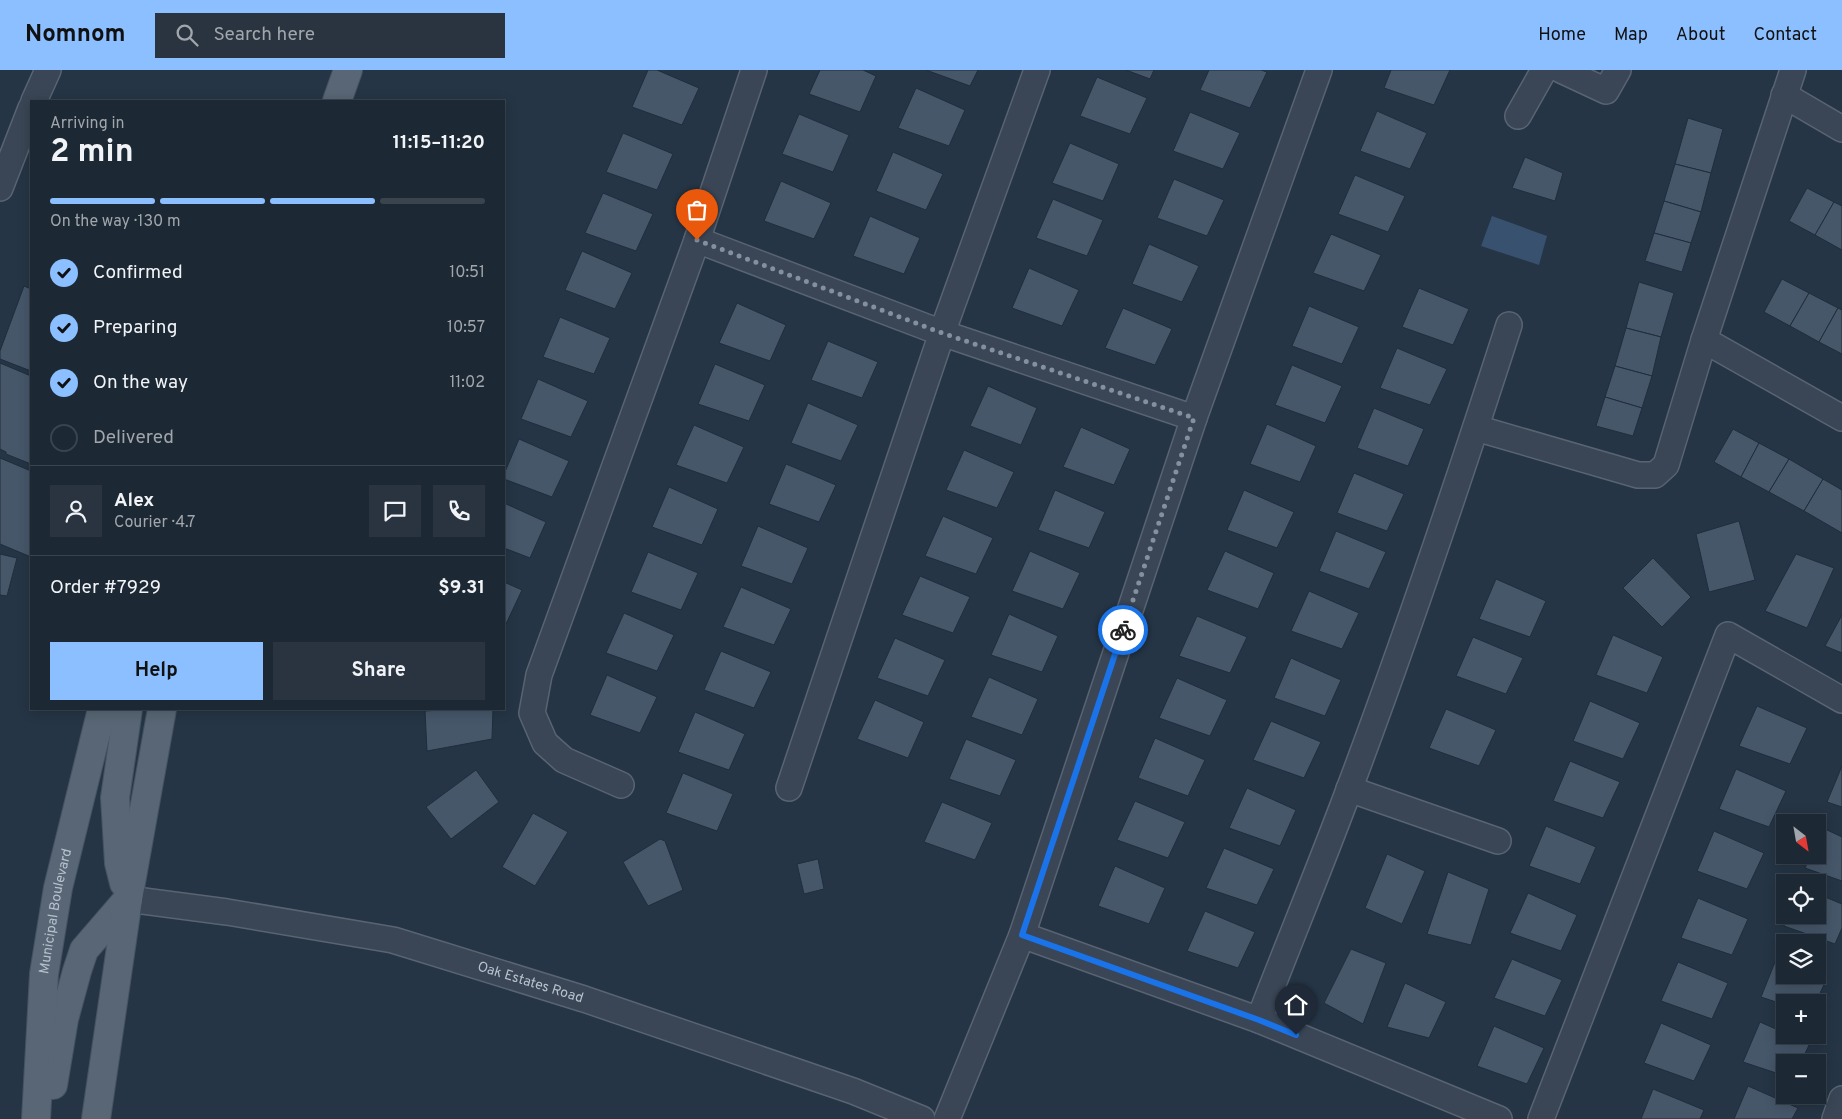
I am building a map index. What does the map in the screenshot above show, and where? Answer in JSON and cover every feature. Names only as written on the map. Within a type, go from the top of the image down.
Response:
[{"type":"main road","points":[[337,100],[348,70]]},
{"type":"main road","name":"Municipal Boulevard","points":[[36,1119],[44,974],[58,888],[102,710]]},
{"type":"main road","points":[[128,710],[115,798],[119,863],[128,899]]},
{"type":"main road","points":[[96,1119],[128,899],[162,710]]},
{"type":"main road","points":[[47,1119],[64,1019],[84,950],[128,899]]},
{"type":"street","points":[[34,100],[48,70]]},
{"type":"street","points":[[621,785],[564,760],[545,742],[532,713],[539,675],[697,240],[754,70]]},
{"type":"street","points":[[789,788],[942,333],[1036,70]]},
{"type":"street","points":[[946,1119],[1022,935],[1194,418],[1319,70]]},
{"type":"street","points":[[1518,116],[1544,70]]},
{"type":"street","points":[[1561,70],[1606,91],[1618,70]]},
{"type":"street","points":[[1476,428],[1607,468],[1638,475],[1655,475],[1666,465],[1704,340],[1793,70]]},
{"type":"street","points":[[1784,95],[1842,129]]},
{"type":"street","points":[[0,188],[30,111]]},
{"type":"street","points":[[697,240],[942,333],[1194,418]]},
{"type":"street","points":[[1259,1020],[1349,789],[1476,428],[1509,325]]},
{"type":"street","points":[[1704,340],[1842,418]]},
{"type":"street","points":[[1541,1119],[1728,635],[1842,700]]},
{"type":"street","points":[[1349,789],[1498,841]]},
{"type":"street","name":"Oak Estates Road","points":[[128,899],[227,912],[393,940],[584,999],[853,1091],[922,1119]]},
{"type":"street","points":[[1022,935],[1259,1020],[1499,1119]]},
{"type":"street","points":[[1835,1119],[1842,1099]]},
{"type":"water","points":[[1492,216],[1547,236],[1539,265],[1481,246]]},
{"type":"building","points":[[648,70],[657,70],[699,88],[682,125],[632,107]]},
{"type":"building","points":[[820,70],[863,70],[876,76],[860,112],[809,94]]},
{"type":"building","points":[[926,70],[978,70],[970,86]]},
{"type":"building","points":[[1126,70],[1154,70],[1150,79]]},
{"type":"building","points":[[1209,70],[1261,70],[1267,72],[1250,108],[1200,90]]},
{"type":"building","points":[[1391,70],[1450,70],[1434,105],[1384,88]]},
{"type":"building","points":[[1097,77],[1147,98],[1130,134],[1080,116]]},
{"type":"building","points":[[916,88],[965,110],[949,146],[898,128]]},
{"type":"building","points":[[1377,111],[1427,133],[1410,169],[1360,151]]},
{"type":"building","points":[[1190,112],[1240,133],[1223,169],[1173,151]]},
{"type":"building","points":[[799,114],[849,135],[833,172],[782,154]]},
{"type":"building","points":[[1688,118],[1723,129],[1711,173],[1675,164]]},
{"type":"building","points":[[623,133],[673,154],[657,190],[606,172]]},
{"type":"building","points":[[1070,143],[1119,164],[1103,201],[1052,183]]},
{"type":"building","points":[[893,152],[943,174],[926,210],[876,191]]},
{"type":"building","points":[[1525,157],[1563,173],[1555,201],[1512,188]]},
{"type":"building","points":[[1675,164],[1711,173],[1701,212],[1664,201]]},
{"type":"building","points":[[1355,175],[1405,196],[1388,232],[1338,214]]},
{"type":"building","points":[[1174,179],[1224,200],[1207,236],[1157,218]]},
{"type":"building","points":[[781,181],[831,203],[814,239],[764,221]]},
{"type":"building","points":[[1807,188],[1834,202],[1815,235],[1789,221]]},
{"type":"building","points":[[603,193],[653,214],[636,251],[585,233]]},
{"type":"building","points":[[1053,199],[1103,220],[1087,256],[1036,238]]},
{"type":"building","points":[[1664,201],[1701,212],[1691,243],[1654,233]]},
{"type":"building","points":[[1834,202],[1842,206],[1842,250],[1815,235]]},
{"type":"building","points":[[870,216],[920,238],[904,274],[853,256]]},
{"type":"building","points":[[1654,233],[1691,243],[1682,272],[1645,261]]},
{"type":"building","points":[[1331,234],[1381,255],[1364,291],[1313,273]]},
{"type":"building","points":[[1149,244],[1199,266],[1182,302],[1132,284]]},
{"type":"building","points":[[582,251],[632,273],[615,309],[565,290]]},
{"type":"building","points":[[1029,268],[1079,290],[1062,326],[1012,308]]},
{"type":"building","points":[[1782,279],[1809,293],[1790,326],[1764,312]]},
{"type":"building","points":[[1639,282],[1674,293],[1661,337],[1626,328]]},
{"type":"building","points":[[24,286],[30,289],[30,371],[0,359],[0,351]]},
{"type":"building","points":[[1419,288],[1469,309],[1453,345],[1402,327]]},
{"type":"building","points":[[1809,293],[1838,308],[1819,342],[1790,326]]},
{"type":"building","points":[[737,303],[786,325],[770,361],[719,343]]},
{"type":"building","points":[[1309,306],[1359,327],[1342,364],[1292,346]]},
{"type":"building","points":[[1123,308],[1172,329],[1155,365],[1105,348]]},
{"type":"building","points":[[1838,308],[1842,310],[1842,354],[1819,342]]},
{"type":"building","points":[[560,317],[610,338],[594,374],[543,357]]},
{"type":"building","points":[[1626,328],[1661,337],[1652,376],[1615,366]]},
{"type":"building","points":[[828,341],[878,362],[862,398],[811,380]]},
{"type":"building","points":[[1397,348],[1447,369],[1430,405],[1380,388]]},
{"type":"building","points":[[0,363],[30,376],[30,464],[6,454],[6,452],[0,449]]},
{"type":"building","points":[[715,364],[765,385],[749,421],[698,404]]},
{"type":"building","points":[[1292,365],[1342,386],[1325,423],[1275,405]]},
{"type":"building","points":[[1615,366],[1652,376],[1642,408],[1605,397]]},
{"type":"building","points":[[538,379],[588,401],[571,437],[521,419]]},
{"type":"building","points":[[988,386],[1037,408],[1021,445],[970,426]]},
{"type":"building","points":[[1605,397],[1642,408],[1633,436],[1596,426]]},
{"type":"building","points":[[808,403],[858,425],[841,461],[791,443]]},
{"type":"building","points":[[1374,408],[1424,429],[1408,466],[1357,448]]},
{"type":"building","points":[[1267,424],[1316,446],[1300,482],[1250,464]]},
{"type":"building","points":[[694,425],[744,447],[727,483],[676,465]]},
{"type":"building","points":[[1081,427],[1130,449],[1114,485],[1063,467]]},
{"type":"building","points":[[1733,429],[1759,443],[1741,477],[1714,462]]},
{"type":"building","points":[[519,439],[569,461],[552,497],[505,479],[505,472]]},
{"type":"building","points":[[1759,443],[1789,459],[1769,492],[1741,477]]},
{"type":"building","points":[[964,450],[1014,472],[997,508],[946,490]]},
{"type":"building","points":[[0,458],[30,471],[30,557],[0,544]]},
{"type":"building","points":[[1789,459],[1823,479],[1804,511],[1769,492]]},
{"type":"building","points":[[786,464],[836,485],[819,522],[769,504]]},
{"type":"building","points":[[1354,473],[1404,494],[1387,531],[1337,513]]},
{"type":"building","points":[[1823,479],[1842,490],[1842,533],[1804,511]]},
{"type":"building","points":[[669,487],[718,509],[702,545],[652,527]]},
{"type":"building","points":[[1055,490],[1105,512],[1089,548],[1038,530]]},
{"type":"building","points":[[1244,490],[1294,512],[1277,548],[1227,530]]},
{"type":"building","points":[[505,503],[546,522],[530,558],[505,548]]},
{"type":"building","points":[[943,516],[993,538],[976,574],[925,556]]},
{"type":"building","points":[[1739,521],[1755,580],[1709,592],[1696,534]]},
{"type":"building","points":[[758,526],[808,548],[792,584],[741,566]]},
{"type":"building","points":[[1336,531],[1386,552],[1369,589],[1319,571]]},
{"type":"building","points":[[1030,551],[1080,573],[1063,609],[1012,591]]},
{"type":"building","points":[[1225,551],[1274,573],[1258,609],[1207,590]]},
{"type":"building","points":[[648,552],[698,573],[681,610],[631,592]]},
{"type":"building","points":[[0,554],[17,558],[7,596],[0,595]]},
{"type":"building","points":[[1796,554],[1834,568],[1807,628],[1765,611]]},
{"type":"building","points":[[1653,558],[1691,597],[1662,627],[1623,588]]},
{"type":"building","points":[[920,576],[970,597],[953,633],[902,615]]},
{"type":"building","points":[[1496,579],[1546,601],[1530,637],[1479,619]]},
{"type":"building","points":[[505,582],[522,590],[505,626]]},
{"type":"building","points":[[741,587],[791,609],[774,645],[723,627]]},
{"type":"building","points":[[1309,591],[1359,613],[1342,649],[1291,631]]},
{"type":"building","points":[[624,613],[674,635],[657,671],[606,653]]},
{"type":"building","points":[[1009,614],[1058,636],[1042,672],[991,655]]},
{"type":"building","points":[[1842,615],[1842,653],[1825,646]]},
{"type":"building","points":[[1197,616],[1247,637],[1230,673],[1179,656]]},
{"type":"building","points":[[1613,635],[1663,657],[1647,693],[1596,675]]},
{"type":"building","points":[[1473,637],[1523,658],[1506,694],[1456,676]]},
{"type":"building","points":[[895,638],[945,660],[928,696],[877,678]]},
{"type":"building","points":[[721,651],[771,672],[754,708],[704,690]]},
{"type":"building","points":[[1291,658],[1341,680],[1325,716],[1274,698]]},
{"type":"building","points":[[607,675],[657,697],[640,733],[590,715]]},
{"type":"building","points":[[989,677],[1038,699],[1022,735],[971,717]]},
{"type":"building","points":[[1177,678],[1227,700],[1210,736],[1159,718]]},
{"type":"building","points":[[875,700],[924,722],[908,758],[857,739]]},
{"type":"building","points":[[1590,701],[1640,723],[1623,759],[1573,741]]},
{"type":"building","points":[[1757,706],[1807,728],[1790,764],[1739,746]]},
{"type":"building","points":[[1446,709],[1496,730],[1479,766],[1429,748]]},
{"type":"building","points":[[493,710],[492,739],[427,751],[425,711]]},
{"type":"building","points":[[695,712],[745,734],[729,770],[678,752]]},
{"type":"building","points":[[1271,721],[1321,742],[1304,778],[1253,760]]},
{"type":"building","points":[[1155,738],[1205,760],[1188,796],[1138,778]]},
{"type":"building","points":[[966,739],[1016,760],[1000,796],[949,779]]},
{"type":"building","points":[[1570,761],[1620,782],[1603,818],[1553,801]]},
{"type":"building","points":[[1842,766],[1842,807],[1827,802]]},
{"type":"building","points":[[1736,769],[1786,791],[1769,827],[1719,809]]},
{"type":"building","points":[[476,770],[499,802],[451,839],[426,807]]},
{"type":"building","points":[[683,773],[733,794],[717,831],[666,813]]},
{"type":"building","points":[[1247,788],[1296,810],[1280,846],[1229,828]]},
{"type":"building","points":[[1135,801],[1185,822],[1168,858],[1117,840]]},
{"type":"building","points":[[942,802],[992,823],[975,860],[924,842]]},
{"type":"building","points":[[533,813],[568,832],[535,886],[502,867]]},
{"type":"building","points":[[1546,826],[1596,847],[1580,884],[1529,866]]},
{"type":"building","points":[[1826,829],[1842,837],[1842,881],[1805,868],[1807,864],[1826,864]]},
{"type":"building","points":[[1714,831],[1764,853],[1747,889],[1697,871]]},
{"type":"building","points":[[660,839],[665,841],[683,890],[648,906],[623,862]]},
{"type":"building","points":[[1224,848],[1274,869],[1257,905],[1206,888]]},
{"type":"building","points":[[1387,854],[1425,871],[1402,924],[1365,908]]},
{"type":"building","points":[[818,859],[824,889],[804,894],[797,864]]},
{"type":"building","points":[[1115,866],[1165,888],[1149,924],[1098,906]]},
{"type":"building","points":[[1448,872],[1489,889],[1471,945],[1427,934]]},
{"type":"building","points":[[1528,893],[1577,915],[1561,951],[1510,933]]},
{"type":"building","points":[[1826,897],[1842,904],[1842,928],[1835,944],[1826,941],[1826,934],[1807,934],[1784,926],[1785,924],[1826,924]]},
{"type":"building","points":[[1698,898],[1748,919],[1732,955],[1681,938]]},
{"type":"building","points":[[1205,911],[1255,932],[1238,968],[1187,951]]},
{"type":"building","points":[[1351,949],[1386,963],[1363,1024],[1324,1003]]},
{"type":"building","points":[[1512,959],[1562,980],[1545,1016],[1494,998]]},
{"type":"building","points":[[1776,960],[1776,984],[1824,984],[1820,994],[1776,994],[1776,1002],[1761,997]]},
{"type":"building","points":[[1678,962],[1728,983],[1712,1019],[1661,1001]]},
{"type":"building","points":[[1405,983],[1446,1002],[1429,1038],[1387,1027]]},
{"type":"building","points":[[1760,1022],[1776,1029],[1776,1044],[1810,1044],[1805,1054],[1776,1054],[1776,1073],[1743,1062]]},
{"type":"building","points":[[1661,1023],[1711,1045],[1694,1081],[1644,1063]]},
{"type":"building","points":[[1494,1026],[1544,1048],[1527,1084],[1477,1066]]},
{"type":"building","points":[[1748,1086],[1776,1098],[1776,1104],[1789,1104],[1798,1108],[1792,1119],[1734,1119]]},
{"type":"building","points":[[1653,1089],[1704,1110],[1700,1119],[1641,1119]]},
{"type":"way so far","points":[[697,240],[942,333],[1194,418],[1123,630]]},
{"type":"route","points":[[1123,630],[1022,935],[1296,1035]]}]
